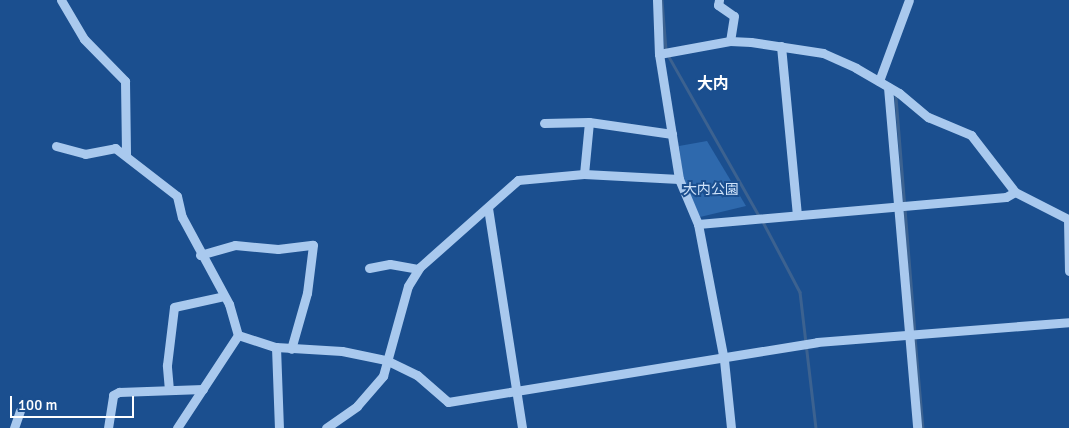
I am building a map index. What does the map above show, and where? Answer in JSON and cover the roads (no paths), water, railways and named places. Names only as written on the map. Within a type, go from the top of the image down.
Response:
[{"type":"street","points":[[61,0],[84,40],[125,82],[126,155]]},
{"type":"street","points":[[657,0],[659,54],[679,179],[698,224],[724,360],[731,428]]},
{"type":"street","points":[[719,0],[718,5],[734,16],[730,40]]},
{"type":"street","points":[[879,81],[909,0]]},
{"type":"street","points":[[659,54],[730,40],[781,46],[823,53],[879,81],[928,118],[971,135],[1015,192],[1068,220],[1069,271]]},
{"type":"street","points":[[781,46],[797,214]]},
{"type":"street","points":[[888,87],[917,428]]},
{"type":"street","points":[[544,123],[589,122],[672,134]]},
{"type":"street","points":[[584,174],[589,122]]},
{"type":"street","points":[[56,146],[85,154],[115,148],[177,196],[182,217],[200,255],[224,296],[238,334]]},
{"type":"street","points":[[326,428],[356,406],[383,376],[386,360],[418,269],[518,180],[584,174],[679,179]]},
{"type":"street","points":[[698,224],[1006,197],[1015,192]]},
{"type":"street","points":[[488,208],[522,428]]},
{"type":"street","points":[[200,255],[235,245],[278,249],[313,245],[307,293],[291,349]]},
{"type":"street","points":[[369,268],[390,264],[418,269]]},
{"type":"street","points":[[169,390],[167,365],[174,307],[224,296]]},
{"type":"street","points":[[238,334],[276,347],[342,351],[386,360],[417,375],[448,402],[724,360],[800,344],[1069,322]]},
{"type":"street","points":[[177,428],[238,334]]},
{"type":"street","points":[[276,347],[280,428]]},
{"type":"street","points":[[108,428],[113,395],[131,389],[203,389]]},
{"type":"street","points":[[14,428],[20,411]]},
{"type":"waterway","points":[[662,0],[666,50]]},
{"type":"waterway","points":[[668,55],[759,216]]},
{"type":"waterway","points":[[896,97],[915,332]]},
{"type":"waterway","points":[[762,220],[800,292],[816,428]]},
{"type":"waterway","points":[[915,337],[923,428]]},
{"type":"district","name":"大内","points":[[713,84]]},
{"type":"park label","name":"大内公園","points":[[711,190]]}]
